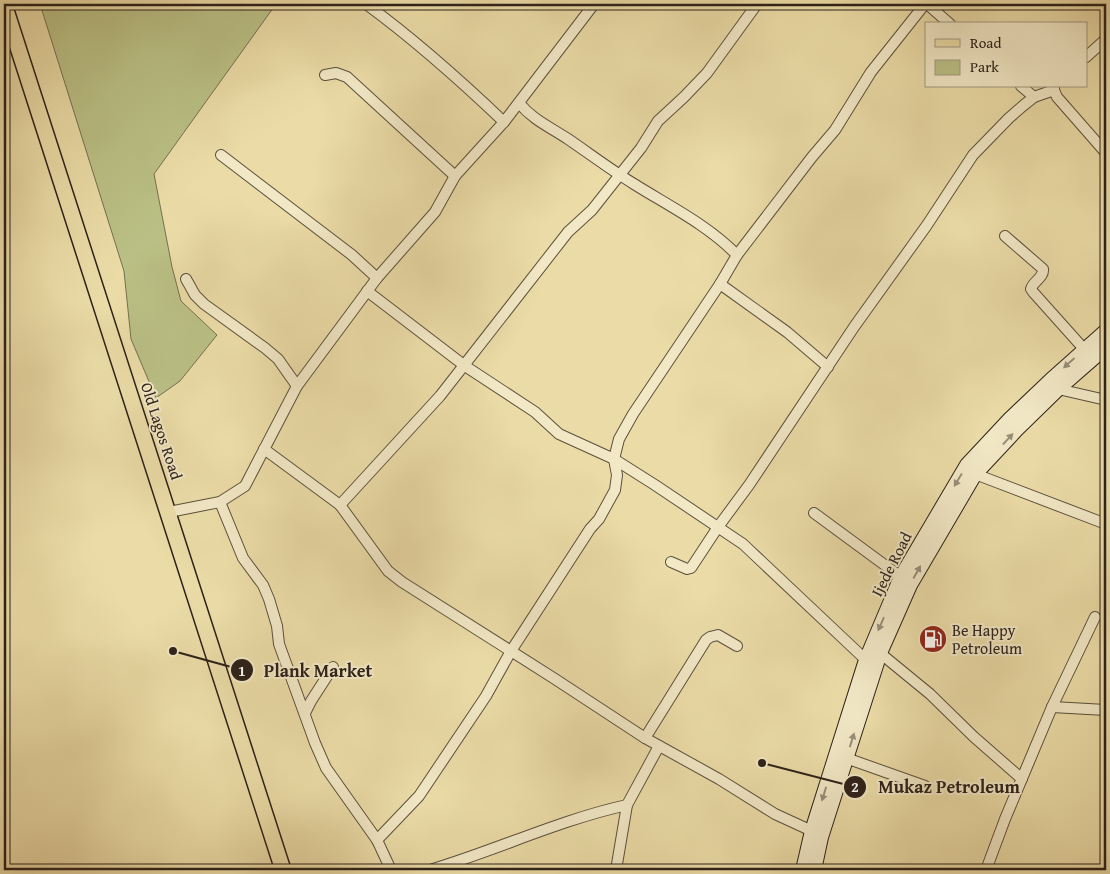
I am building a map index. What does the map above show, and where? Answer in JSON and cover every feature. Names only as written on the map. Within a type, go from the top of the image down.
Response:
[{"type":"main road","name":"Old Lagos Road","points":[[4,4],[283,870]]},
{"type":"main road","name":"Ijede Road","points":[[803,870],[812,831],[866,660],[901,578],[967,465],[1010,420],[1084,349],[1106,331]]},
{"type":"main road","name":"Ijede Road","points":[[814,870],[821,837],[880,653],[910,585],[975,474],[1058,389],[1106,347]]},
{"type":"street","points":[[366,4],[395,25],[448,69],[504,122]]},
{"type":"street","points":[[340,505],[465,366],[476,349],[568,232],[592,210],[641,148],[658,121],[707,73],[757,4]]},
{"type":"street","points":[[377,840],[418,796],[486,696],[511,651],[610,501],[615,490],[617,475],[614,460],[619,439],[632,414],[720,284],[737,255],[806,164],[835,130],[871,72],[926,4],[948,22]]},
{"type":"street","points":[[169,512],[220,502],[245,486],[297,386],[377,278],[435,212],[455,176],[504,122],[591,5]]},
{"type":"street","points":[[1088,55],[1106,40]]},
{"type":"street","points":[[326,75],[336,73],[347,77],[455,176]]},
{"type":"street","points":[[1023,88],[1034,97]]},
{"type":"street","points":[[671,562],[687,569],[691,568],[749,485],[854,327],[923,231],[973,155],[1009,118],[1034,97],[1054,88],[1057,97],[1106,153]]},
{"type":"street","points":[[519,103],[529,115],[619,175],[722,239],[737,255]]},
{"type":"street","points":[[221,155],[352,255],[377,278]]},
{"type":"street","points":[[1005,236],[1043,269],[1041,276],[1032,284],[1031,289],[1084,349]]},
{"type":"street","points":[[186,279],[195,295],[204,304],[278,359],[297,386]]},
{"type":"street","points":[[720,284],[787,332],[828,367]]},
{"type":"street","points":[[367,291],[465,366],[535,412],[559,434],[614,460],[718,527],[750,550],[866,660]]},
{"type":"street","points":[[1058,389],[1106,400]]},
{"type":"street","points":[[264,448],[340,505],[388,571],[402,582],[658,746],[719,779],[775,814],[812,831]]},
{"type":"street","points":[[975,474],[1106,524]]},
{"type":"street","points":[[220,502],[243,558],[263,585],[269,599],[277,626],[279,644],[314,743],[326,768],[377,840],[391,870]]},
{"type":"street","points":[[814,513],[901,578]]},
{"type":"street","points":[[986,870],[1005,819],[1052,707],[1095,617]]},
{"type":"street","points":[[645,738],[706,640],[718,635],[737,646]]},
{"type":"street","points":[[880,653],[930,694],[974,737],[1022,779]]},
{"type":"street","points":[[305,714],[333,667]]},
{"type":"street","points":[[1052,707],[1106,710]]},
{"type":"street","points":[[616,870],[627,805],[658,746]]},
{"type":"street","points":[[846,758],[925,786]]},
{"type":"street","points":[[430,870],[461,861],[593,813],[627,805]]},
{"type":"green space","points":[[40,4],[276,4],[154,174],[172,267],[181,301],[217,335],[180,381],[156,398],[131,339],[124,271]]},
{"type":"place","name":"Be Happy Petroleum","points":[[933,639]]},
{"type":"place","name":"Plank Market","points":[[173,651]]},
{"type":"place","name":"Mukaz Petroleum","points":[[762,763]]}]
